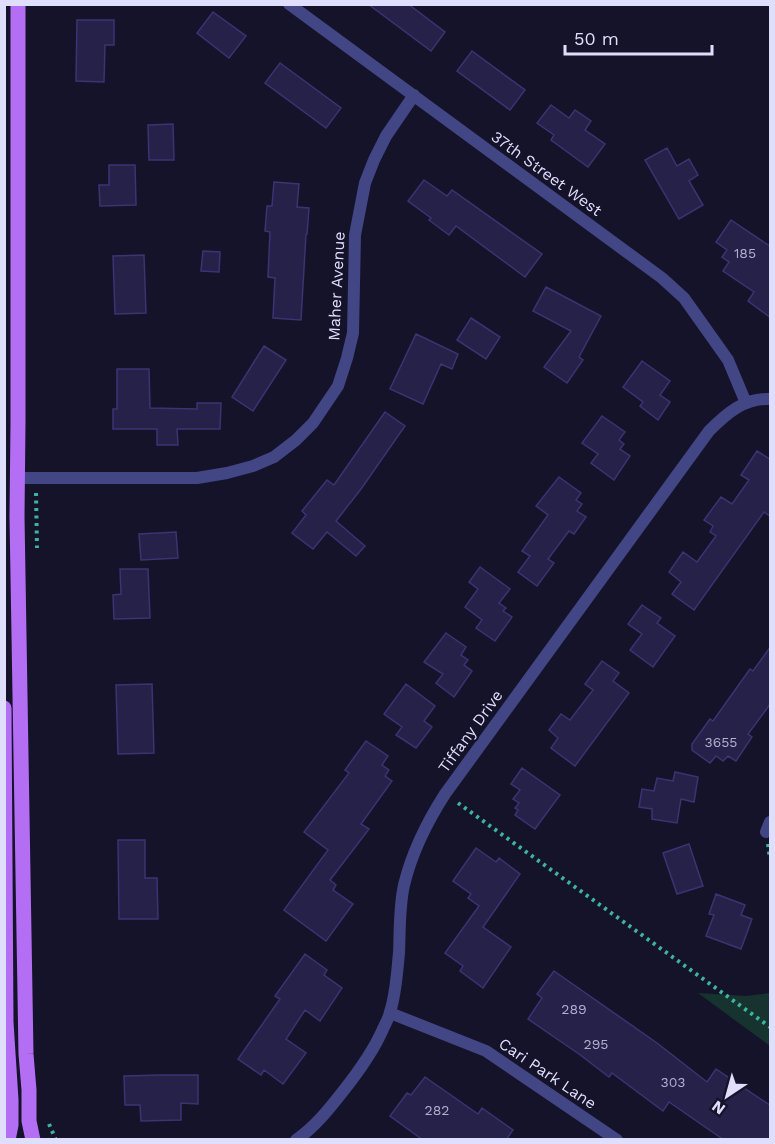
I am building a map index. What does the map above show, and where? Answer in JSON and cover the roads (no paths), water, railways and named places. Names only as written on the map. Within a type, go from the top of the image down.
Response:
[{"type":"main road","points":[[18,4],[17,516],[26,1054],[29,1121],[33,1140]]},
{"type":"main road","points":[[4,708],[6,1022],[11,1100],[11,1125],[8,1140]]},
{"type":"street","name":"37th Street West","points":[[289,4],[662,278],[684,298],[729,360],[746,403]]},
{"type":"street","name":"Maher Avenue","points":[[18,478],[197,478],[227,473],[274,457],[308,429],[338,386],[347,358],[352,333],[355,235],[366,183],[386,136],[414,96]]},
{"type":"street","name":"Tiffany Drive","points":[[296,1140],[307,1132],[360,1070],[390,1013],[399,954],[400,906],[412,857],[430,817],[710,431],[722,418],[746,403],[771,399]]},
{"type":"street","name":"Cari Park Lane","points":[[390,1013],[486,1052],[617,1140]]}]
